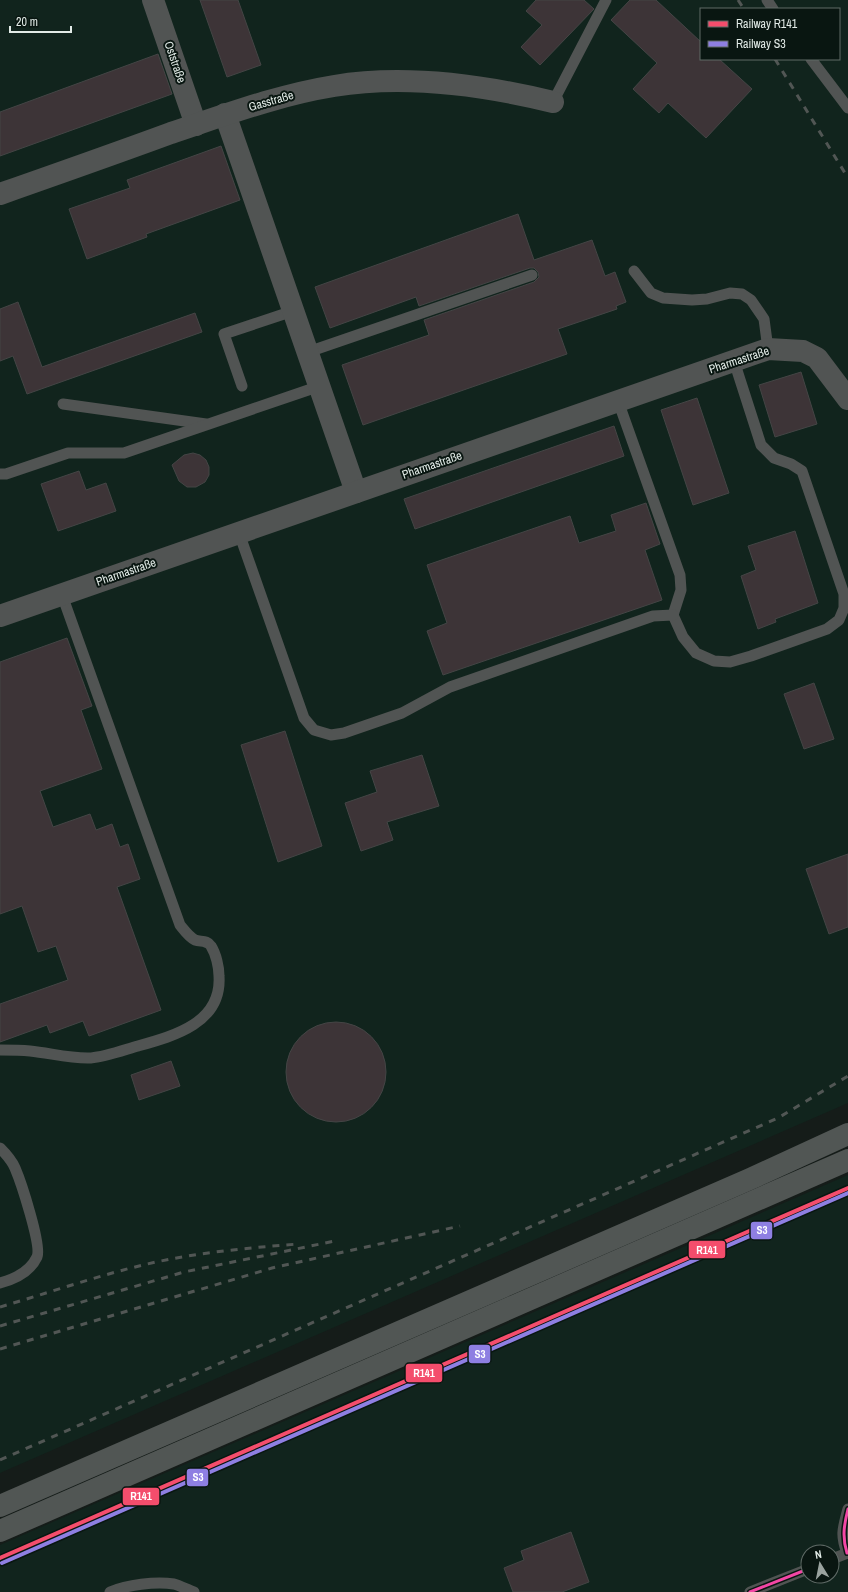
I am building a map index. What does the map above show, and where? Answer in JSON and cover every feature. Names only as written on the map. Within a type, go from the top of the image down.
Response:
[{"type":"main road","points":[[0,1506],[728,1188],[848,1134]]},
{"type":"main road","points":[[0,1531],[848,1160]]},
{"type":"street","name":"Oststraße","points":[[153,0],[196,125]]},
{"type":"street","name":"Gasstraße","points":[[0,194],[225,114],[290,94],[335,85],[380,81],[431,82],[486,89],[553,102]]},
{"type":"street","points":[[225,114],[356,492]]},
{"type":"street","name":"Pharmastraße","points":[[0,616],[768,349],[803,351],[818,358],[848,399]]},
{"type":"lane","points":[[553,102],[606,0]]},
{"type":"lane","points":[[812,60],[848,108]]},
{"type":"lane","points":[[634,271],[651,292],[663,298],[692,300],[730,294],[742,294],[751,300],[764,319],[768,349]]},
{"type":"lane","points":[[308,352],[532,275]]},
{"type":"lane","points":[[242,386],[224,334],[293,310]]},
{"type":"lane","points":[[618,401],[680,575],[681,590],[674,615],[683,637],[696,653],[714,661],[730,662],[751,656],[827,629],[839,620],[844,608],[844,594],[802,471],[791,464],[774,458],[761,445],[734,361]]},
{"type":"lane","points":[[0,474],[6,474],[68,453],[124,453],[320,386]]},
{"type":"lane","points":[[63,404],[209,424]]},
{"type":"lane","points":[[239,533],[304,718],[314,730],[331,735],[344,733],[402,713],[450,687],[653,616],[674,615]]},
{"type":"lane","points":[[0,1050],[29,1050],[62,1056],[91,1058],[127,1050],[167,1038],[192,1027],[206,1015],[216,1000],[220,985],[219,970],[211,946],[207,942],[196,940],[189,936],[180,925],[62,594]]},
{"type":"lane","points":[[0,1148],[15,1166],[37,1239],[38,1256],[30,1268],[14,1279],[0,1283]]},
{"type":"lane","points":[[848,1509],[843,1527],[842,1540],[848,1553]]},
{"type":"lane","points":[[750,1592],[800,1572]]},
{"type":"lane","points":[[110,1592],[118,1588],[145,1584],[174,1584],[194,1592]]},
{"type":"shaded area","points":[[0,0],[848,0],[848,1103],[0,1473]]},
{"type":"shaded area","points":[[848,1175],[848,1592],[0,1592],[0,1545]]},
{"type":"building","points":[[200,0],[238,0],[261,65],[227,77]]},
{"type":"building","points":[[536,0],[584,0],[594,9],[540,65],[521,47],[542,25],[526,11]]},
{"type":"building","points":[[630,0],[656,0],[700,41],[700,60],[720,60],[752,89],[706,138],[668,103],[659,113],[633,89],[657,63],[611,20]]},
{"type":"building","points":[[158,54],[172,94],[0,156],[0,112]]},
{"type":"building","points":[[221,146],[240,200],[146,234],[147,237],[87,259],[69,209],[130,188],[127,180]]},
{"type":"building","points":[[518,214],[534,260],[592,240],[605,276],[615,272],[626,302],[616,306],[617,309],[558,329],[567,354],[363,425],[342,365],[429,335],[424,320],[534,282],[539,277],[538,272],[534,268],[530,268],[419,306],[416,297],[330,328],[315,287]]},
{"type":"building","points":[[18,302],[42,367],[195,313],[202,332],[27,394],[13,356],[0,361],[0,309]]},
{"type":"building","points":[[801,372],[817,424],[775,437],[759,385]]},
{"type":"building","points":[[697,398],[729,493],[693,505],[661,410]]},
{"type":"building","points":[[614,426],[624,456],[415,529],[404,499]]},
{"type":"building","points":[[193,453],[200,455],[206,460],[209,467],[209,475],[205,482],[196,487],[187,487],[179,481],[172,465],[184,455]]},
{"type":"building","points":[[79,471],[86,490],[106,483],[116,511],[58,531],[41,484]]},
{"type":"building","points":[[646,503],[660,544],[645,550],[662,600],[443,675],[427,631],[447,623],[427,565],[570,516],[579,543],[616,531],[611,515]]},
{"type":"building","points":[[795,531],[818,603],[775,619],[776,622],[758,629],[741,576],[756,570],[748,546]]},
{"type":"building","points":[[67,638],[92,706],[81,710],[102,769],[40,791],[53,827],[90,814],[96,830],[112,824],[120,847],[128,844],[140,879],[117,887],[161,1010],[89,1036],[83,1021],[50,1033],[47,1025],[0,1042],[0,1004],[68,980],[56,946],[38,952],[22,906],[0,914],[0,662]]},
{"type":"building","points":[[814,683],[834,739],[804,749],[784,694]]},
{"type":"building","points":[[285,731],[322,846],[278,862],[241,745]]},
{"type":"building","points":[[422,755],[439,806],[387,822],[393,840],[361,851],[345,803],[377,792],[370,771]]},
{"type":"building","points":[[848,854],[848,927],[829,934],[806,869]]},
{"type":"building","points":[[336,1022],[355,1026],[372,1036],[382,1053],[386,1072],[382,1091],[372,1108],[355,1118],[336,1122],[317,1118],[300,1108],[290,1091],[286,1072],[290,1053],[300,1036],[317,1026]]},
{"type":"building","points":[[171,1061],[180,1086],[139,1100],[131,1075]]},
{"type":"building","points":[[571,1532],[589,1582],[562,1592],[513,1592],[504,1568],[524,1560],[521,1551]]},
{"type":"railway","points":[[738,0],[743,8]]},
{"type":"railway","points":[[776,60],[848,178]]},
{"type":"railway","points":[[0,1460],[778,1118],[848,1076]]},
{"type":"railway","points":[[0,1349],[272,1268],[460,1226]]},
{"type":"railway","points":[[0,1326],[184,1272],[335,1241]]},
{"type":"railway","points":[[0,1307],[93,1278],[164,1260],[215,1252],[298,1244]]},
{"type":"rail line","name":"R141","points":[[0,1558],[848,1188]]},
{"type":"rail line","name":"S3","points":[[2,1563],[848,1193]]},
{"type":"transit line","points":[[847,1553],[844,1542],[844,1531],[848,1509]]},
{"type":"transit line","points":[[750,1592],[800,1572]]}]
